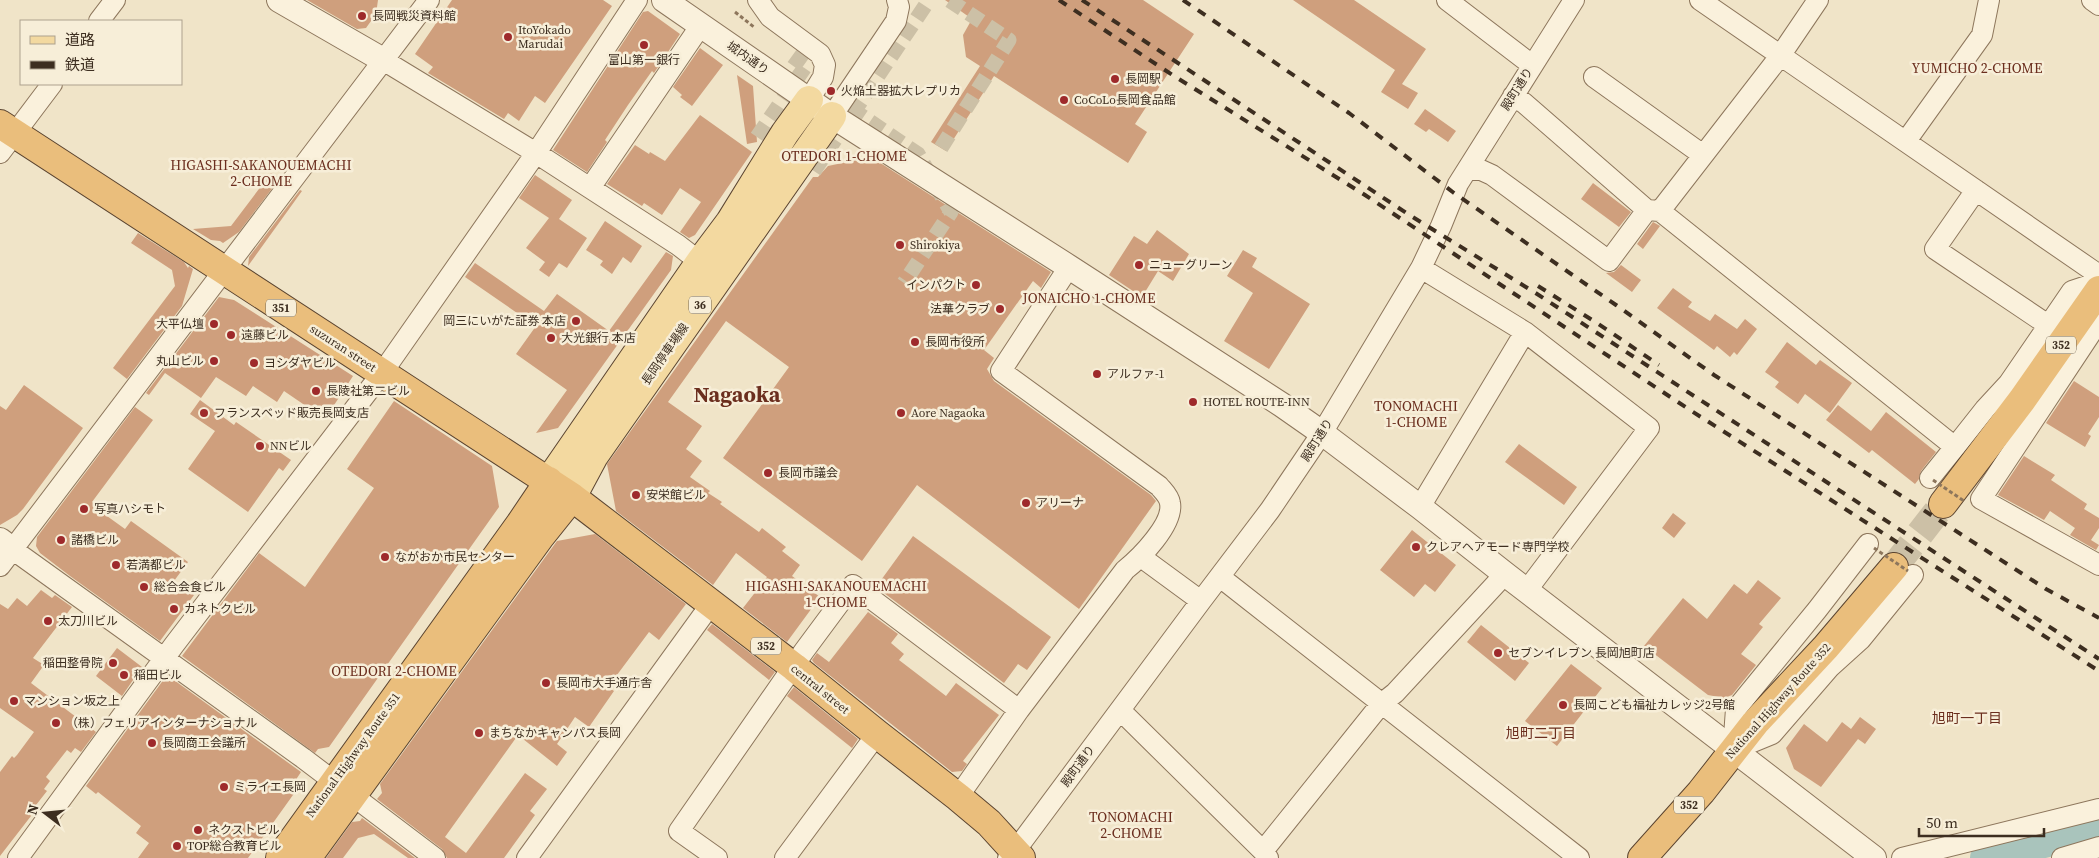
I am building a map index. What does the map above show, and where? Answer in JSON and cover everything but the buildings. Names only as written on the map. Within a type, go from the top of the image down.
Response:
[{"type":"highway","name":"suzuran street","points":[[5,136],[224,270],[572,497]]},
{"type":"highway","name":"352","points":[[1943,491],[2022,400],[2099,290]]},
{"type":"highway","name":"National Highway Route 351","points":[[308,858],[343,788],[549,481]]},
{"type":"highway","name":"central street","points":[[572,497],[794,667],[876,734],[958,797],[989,823],[1015,856]]},
{"type":"highway","name":"National Highway Route 351","points":[[280,858],[343,788],[572,497]]},
{"type":"highway","name":"National Highway Route 352","points":[[1642,858],[1701,792],[1755,723],[1826,647],[1905,571]]},
{"type":"main road","name":"長岡停車場線","points":[[549,481],[700,262],[730,222],[809,100]]},
{"type":"main road","name":"長岡停車場線","points":[[572,497],[594,456],[832,116]]},
{"type":"street","points":[[100,20],[115,0]]},
{"type":"street","points":[[279,0],[384,60],[536,153],[700,262]]},
{"type":"street","points":[[429,0],[224,270],[4,552],[166,658],[435,858]]},
{"type":"street","points":[[18,858],[166,658],[382,373],[536,153],[637,0]]},
{"type":"street","name":"城内通り","points":[[664,0],[832,116],[1070,267],[1322,433],[1420,506],[1505,574],[1874,858]]},
{"type":"street","points":[[758,0],[820,54],[826,65],[824,77],[809,100]]},
{"type":"street","points":[[832,116],[896,21],[899,7],[897,0]]},
{"type":"street","points":[[1448,0],[1532,65]]},
{"type":"street","name":"殿町通り","points":[[1015,856],[1201,600],[1270,510],[1322,433],[1421,268],[1458,184],[1477,151],[1574,0]]},
{"type":"street","points":[[1700,0],[2099,275]]},
{"type":"street","points":[[1467,170],[1481,170],[1492,175],[1609,261],[1703,155],[1780,56],[1818,0]]},
{"type":"street","points":[[1906,141],[1982,35],[1989,0]]},
{"type":"street","points":[[2092,0],[2099,5]]},
{"type":"street","points":[[590,188],[701,25]]},
{"type":"street","points":[[1594,77],[1703,155]]},
{"type":"street","points":[[5,136],[51,85]]},
{"type":"street","points":[[1513,96],[1524,103],[1654,211],[1954,447]]},
{"type":"street","points":[[1976,190],[1935,249],[2048,325]]},
{"type":"street","points":[[958,797],[1019,710],[1125,570],[1141,557],[1166,520],[1170,505],[1168,497],[1159,486],[1001,370],[1070,267]]},
{"type":"street","points":[[1421,268],[1525,332],[1649,428],[1527,590]]},
{"type":"street","points":[[1943,491],[1954,447],[2009,383],[2072,291],[2099,282]]},
{"type":"street","points":[[2099,321],[1981,499],[2099,565]]},
{"type":"street","points":[[1420,506],[1525,332]]},
{"type":"street","points":[[1733,750],[1736,709],[1871,546]]},
{"type":"street","points":[[1141,557],[1201,600]]},
{"type":"street","points":[[1120,710],[1266,854],[1381,704],[1394,693],[1505,574]]},
{"type":"street","points":[[1220,577],[1579,858]]},
{"type":"street","points":[[717,858],[679,831],[853,585],[1019,710]]},
{"type":"street","points":[[526,858],[712,604]]},
{"type":"street","points":[[785,858],[876,734]]},
{"type":"street","points":[[1902,858],[2099,809]]},
{"type":"street","points":[[2062,858],[2099,847]]},
{"type":"path","points":[[1871,546],[1905,571]]},
{"type":"waterway","points":[[1985,858],[2099,829]]},
{"type":"tunnel","points":[[814,171],[929,0]]},
{"type":"tunnel","points":[[941,148],[1009,40],[949,0]]},
{"type":"tunnel","points":[[792,56],[806,66],[800,74]]},
{"type":"tunnel","points":[[757,137],[800,74],[918,154],[951,212],[904,283]]},
{"type":"tunnel","points":[[1894,567],[1943,504]]},
{"type":"railway","points":[[1059,0],[1174,76],[1365,195],[1690,410],[2099,671]]},
{"type":"railway","points":[[1082,0],[1411,216],[1534,292],[2099,659]]},
{"type":"railway","points":[[1183,0],[1349,113],[1454,193],[1714,375],[2046,589],[2099,618]]},
{"type":"railway","points":[[1538,286],[1659,365]]},
{"type":"place","name":"長岡戦災資料館","points":[[362,16]]},
{"type":"place","name":"ItoYokado Marudai","points":[[508,37]]},
{"type":"place","name":"富山第一銀行","points":[[644,45]]},
{"type":"place","name":"長岡駅","points":[[1115,79]]},
{"type":"place","name":"火焔土器拡大レプリカ","points":[[831,91]]},
{"type":"place","name":"CoCoLo長岡食品館","points":[[1064,100]]},
{"type":"place","name":"Shirokiya","points":[[900,245]]},
{"type":"place","name":"ニューグリーン","points":[[1139,265]]},
{"type":"place","name":"インパクト","points":[[976,285]]},
{"type":"place","name":"法華クラブ","points":[[1000,309]]},
{"type":"place","name":"岡三にいがた証券 本店","points":[[576,321]]},
{"type":"place","name":"大平仏壇","points":[[214,324]]},
{"type":"place","name":"遠藤ビル","points":[[231,335]]},
{"type":"place","name":"大光銀行 本店","points":[[551,338]]},
{"type":"place","name":"長岡市役所","points":[[915,342]]},
{"type":"place","name":"丸山ビル","points":[[214,361]]},
{"type":"place","name":"ヨシダヤビル","points":[[254,363]]},
{"type":"place","name":"アルファ-1","points":[[1097,374]]},
{"type":"place","name":"長陵社第二ビル","points":[[316,391]]},
{"type":"place","name":"HOTEL ROUTE-INN","points":[[1193,402]]},
{"type":"place","name":"フランスベッド販売長岡支店","points":[[204,413]]},
{"type":"place","name":"Aore Nagaoka","points":[[901,413]]},
{"type":"place","name":"NNビル","points":[[260,446]]},
{"type":"place","name":"長岡市議会","points":[[768,473]]},
{"type":"place","name":"安栄館ビル","points":[[636,495]]},
{"type":"place","name":"アリーナ","points":[[1026,503]]},
{"type":"place","name":"写真ハシモト","points":[[84,509]]},
{"type":"place","name":"諸橋ビル","points":[[61,540]]},
{"type":"place","name":"クレアヘアモード専門学校","points":[[1416,547]]},
{"type":"place","name":"ながおか市民センター","points":[[385,557]]},
{"type":"place","name":"若満都ビル","points":[[116,565]]},
{"type":"place","name":"総合会食ビル","points":[[144,587]]},
{"type":"place","name":"カネトクビル","points":[[174,609]]},
{"type":"place","name":"太刀川ビル","points":[[48,621]]},
{"type":"place","name":"セブンイレブン 長岡旭町店","points":[[1498,653]]},
{"type":"place","name":"稲田整骨院","points":[[113,663]]},
{"type":"place","name":"稲田ビル","points":[[124,675]]},
{"type":"place","name":"長岡市大手通庁舎","points":[[546,683]]},
{"type":"place","name":"マンション坂之上","points":[[14,701]]},
{"type":"place","name":"長岡こども福祉カレッジ2号館","points":[[1563,705]]},
{"type":"place","name":"（株）フェリアインターナショナル","points":[[56,723]]},
{"type":"place","name":"まちなかキャンパス長岡","points":[[479,733]]},
{"type":"place","name":"長岡商工会議所","points":[[152,743]]},
{"type":"place","name":"ミライエ長岡","points":[[224,787]]},
{"type":"place","name":"ネクストビル","points":[[198,830]]},
{"type":"place","name":"TOP総合教育ビル","points":[[177,846]]},
{"type":"district","name":"YUMICHO 2-CHOME","points":[[1977,68]]},
{"type":"district","name":"OTEDORI 1-CHOME","points":[[844,156]]},
{"type":"district","name":"HIGASHI-SAKANOUEMACHI 2-CHOME","points":[[261,174]]},
{"type":"district","name":"JONAICHO 1-CHOME","points":[[1089,298]]},
{"type":"district","name":"Nagaoka","points":[[737,394]]},
{"type":"district","name":"TONOMACHI 1-CHOME","points":[[1416,414]]},
{"type":"district","name":"HIGASHI-SAKANOUEMACHI 1-CHOME","points":[[836,594]]},
{"type":"district","name":"OTEDORI 2-CHOME","points":[[394,671]]},
{"type":"district","name":"旭町一丁目","points":[[1967,718]]},
{"type":"district","name":"旭町二丁目","points":[[1541,733]]},
{"type":"district","name":"TONOMACHI 2-CHOME","points":[[1131,826]]}]
